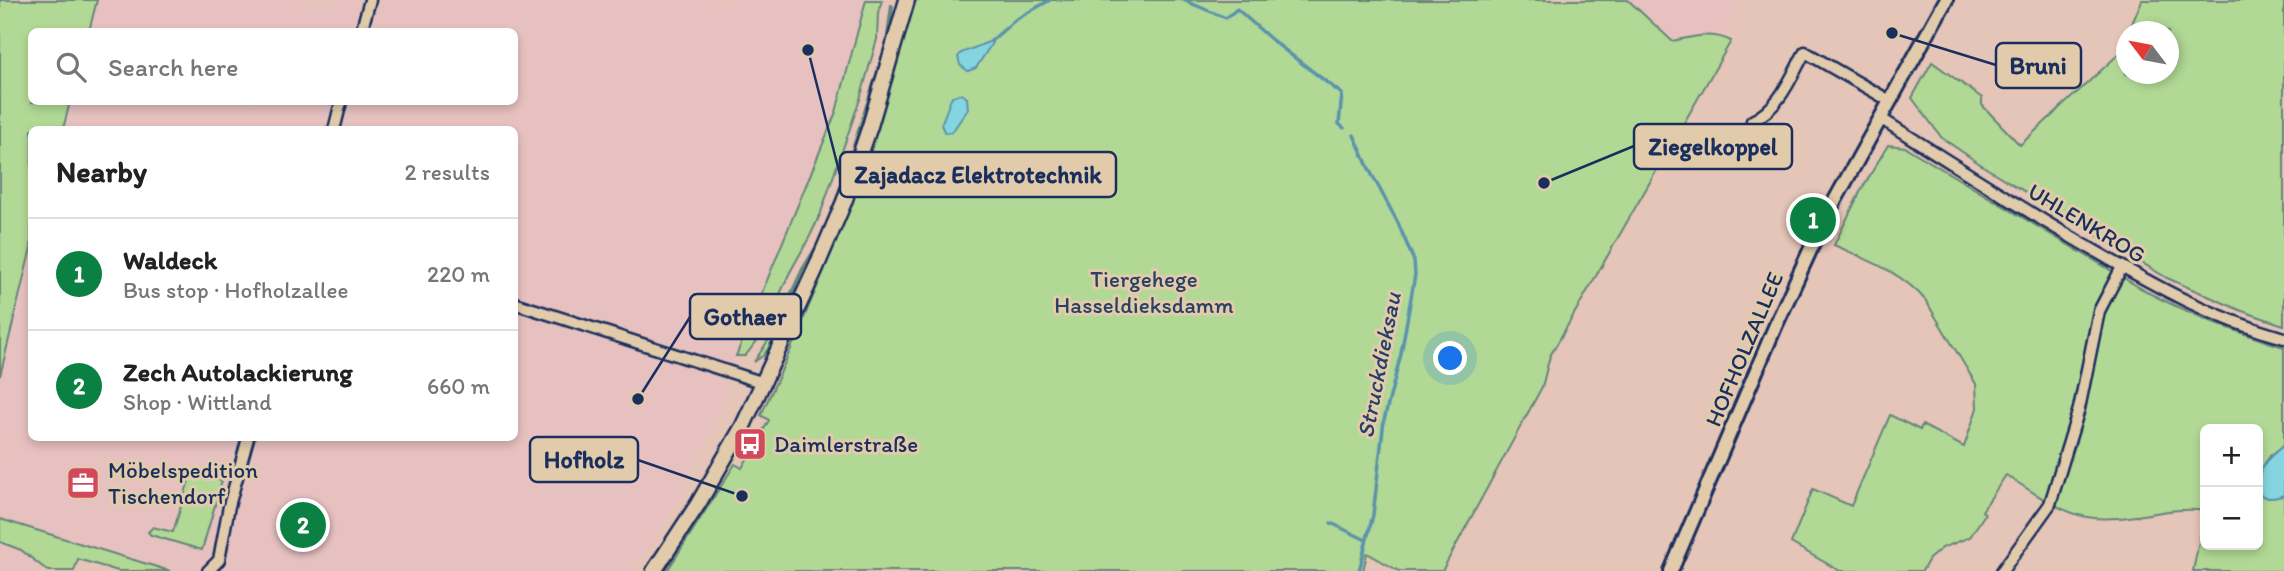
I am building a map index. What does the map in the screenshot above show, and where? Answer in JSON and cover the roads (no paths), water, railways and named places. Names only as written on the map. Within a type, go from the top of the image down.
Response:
[{"type":"main road","points":[[654,571],[718,471],[764,383],[844,202],[870,126],[907,0]]},
{"type":"street","points":[[362,28],[370,0]]},
{"type":"street","name":"HOFHOLZALLEE","points":[[1671,571],[1811,248],[1946,0]]},
{"type":"street","points":[[1752,121],[1764,116],[1775,105],[1805,51],[1889,101]]},
{"type":"street","points":[[335,126],[340,105]]},
{"type":"street","name":"UHLENKROG","points":[[1880,118],[2054,227],[2184,302],[2237,324],[2284,338]]},
{"type":"street","points":[[2002,571],[2050,503],[2079,409],[2099,311],[2122,267]]},
{"type":"street","points":[[518,304],[764,383]]},
{"type":"street","points":[[208,571],[219,560],[229,506],[247,441]]},
{"type":"water","points":[[991,41],[976,68],[968,71],[960,65],[958,57],[961,53]]},
{"type":"water","points":[[962,94],[967,98],[968,109],[952,132],[945,133],[941,125],[952,96]]},
{"type":"water","points":[[2284,445],[2284,495],[2274,498],[2263,496],[2263,467],[2267,460]]},
{"type":"waterway","name":"Struckdieksau","points":[[991,41],[1015,20],[1050,0]]},
{"type":"waterway","name":"Struckdieksau","points":[[1183,0],[1226,18],[1237,9],[1273,41],[1342,94],[1339,124],[1344,128]]},
{"type":"waterway","name":"Struckdieksau","points":[[1354,135],[1398,223],[1414,261],[1415,275],[1401,354],[1384,420],[1373,515],[1359,571]]},
{"type":"waterway","points":[[1331,523],[1366,540]]},
{"type":"place","name":"Bruni","points":[[1892,33]]},
{"type":"place","name":"Zajadacz Elektrotechnik","points":[[808,50]]},
{"type":"place","name":"Ziegelkoppel","points":[[1544,183]]},
{"type":"place","name":"Waldeck","points":[[1813,220]]},
{"type":"place","name":"Gothaer","points":[[638,399]]},
{"type":"place","name":"Daimlerstraße","points":[[750,444]]},
{"type":"place","name":"Möbelspedition Tischendorf","points":[[83,483]]},
{"type":"place","name":"Hofholz","points":[[742,496]]},
{"type":"place","name":"Zech Autolackierung","points":[[303,525]]},
{"type":"park label","name":"Tiergehege Hasseldieksdamm","points":[[1144,292]]}]
